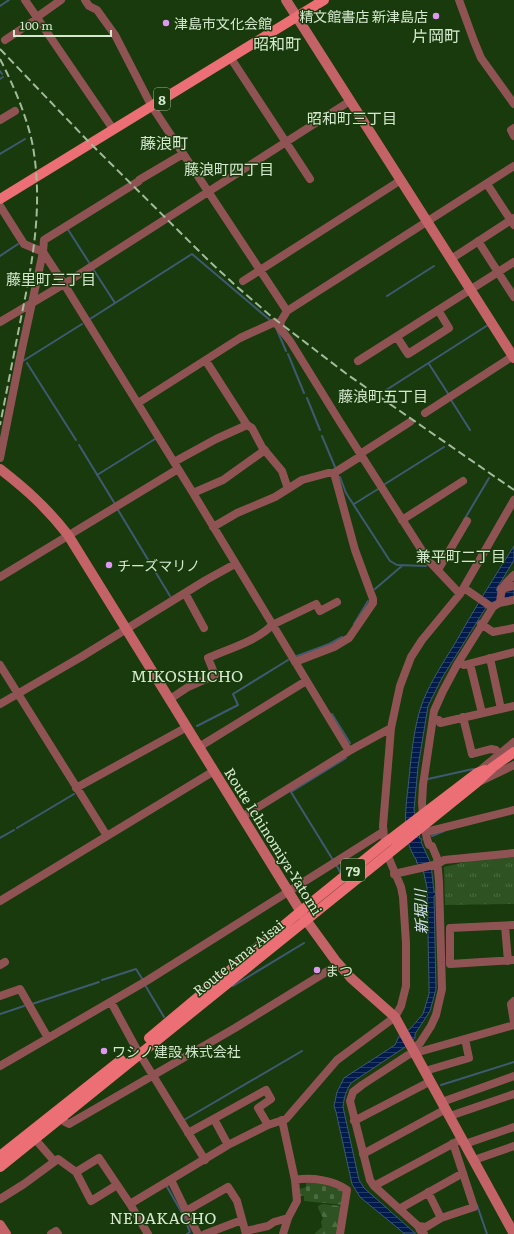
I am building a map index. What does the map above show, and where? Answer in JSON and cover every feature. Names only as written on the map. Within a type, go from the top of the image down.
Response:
[{"type":"main road","points":[[286,0],[513,356]]},
{"type":"main road","name":"8","points":[[0,199],[324,0]]},
{"type":"main road","name":"Route Ichinomiya-Yatomi","points":[[0,468],[39,502],[68,535],[127,628],[303,916],[351,978],[394,1017],[446,1109],[460,1142],[474,1160],[514,1234]]},
{"type":"main road","name":"Route Ama-Aisai","points":[[385,849],[405,839],[476,778],[514,752]]},
{"type":"main road","name":"Route Ama-Aisai","points":[[0,1156],[138,1050],[385,849],[405,828],[423,823]]},
{"type":"main road","name":"Route Ama-Aisai","points":[[0,1167],[61,1118],[138,1050]]},
{"type":"main road","points":[[0,1225],[6,1234]]},
{"type":"street","points":[[26,0],[113,129]]},
{"type":"street","points":[[5,40],[61,0]]},
{"type":"street","points":[[85,0],[89,6],[97,10],[115,35],[151,105],[287,311]]},
{"type":"street","points":[[460,0],[481,58],[514,104]]},
{"type":"street","points":[[230,57],[310,179]]},
{"type":"street","points":[[0,322],[64,284],[350,101]]},
{"type":"street","points":[[0,120],[15,111]]},
{"type":"street","points":[[514,128],[511,130],[514,136]]},
{"type":"street","points":[[0,458],[44,252],[44,240],[183,154]]},
{"type":"street","points":[[280,327],[281,321],[287,311],[514,166]]},
{"type":"street","points":[[243,281],[401,180]]},
{"type":"street","points":[[451,259],[478,241],[513,221],[487,184]]},
{"type":"street","points":[[0,206],[24,244],[44,252],[176,465],[349,751]]},
{"type":"street","points":[[478,241],[514,297]]},
{"type":"street","points":[[358,361],[514,262]]},
{"type":"street","points":[[397,337],[408,354],[449,328],[438,310]]},
{"type":"street","points":[[138,403],[240,338],[275,322],[290,341],[428,560],[462,591],[496,604],[514,600]]},
{"type":"street","points":[[425,413],[513,356]]},
{"type":"street","points":[[206,361],[247,425],[252,428],[264,450],[282,471],[288,489]]},
{"type":"street","points":[[213,527],[237,513],[275,497],[302,480],[328,473],[334,473],[410,422]]},
{"type":"street","points":[[0,577],[68,535],[216,439],[247,425]]},
{"type":"street","points":[[193,493],[223,480],[264,450]]},
{"type":"street","points":[[295,662],[334,647],[349,638],[373,603],[373,599],[355,550],[334,473]]},
{"type":"street","points":[[402,520],[463,481]]},
{"type":"street","points":[[130,1204],[228,1145],[268,1125],[286,1119],[337,1060],[394,1017],[401,1006],[404,996],[407,965],[404,897],[385,849],[383,832],[391,728],[400,686],[411,657],[422,640],[462,591],[514,500]]},
{"type":"street","points":[[438,570],[467,521]]},
{"type":"street","points":[[0,704],[81,657],[185,592],[235,564]]},
{"type":"street","points":[[424,1234],[418,1226],[374,1186],[370,1180],[350,1101],[354,1092],[362,1085],[408,1056],[420,1043],[432,1026],[436,1015],[442,989],[438,864],[432,846],[429,845],[423,823],[422,803],[423,785],[434,711],[458,663],[481,624],[496,604],[502,589],[514,575]]},
{"type":"street","points":[[502,589],[514,586]]},
{"type":"street","points":[[185,592],[204,628]]},
{"type":"street","points":[[170,699],[188,687],[215,675],[208,658],[252,638],[267,630],[272,625],[316,604],[320,611],[337,602]]},
{"type":"street","points":[[481,624],[493,632],[514,628]]},
{"type":"street","points":[[458,663],[464,665],[470,664],[514,652]]},
{"type":"street","points":[[490,658],[501,709]]},
{"type":"street","points":[[470,664],[482,713]]},
{"type":"street","points":[[0,665],[107,836]]},
{"type":"street","points":[[199,747],[306,680]]},
{"type":"street","points":[[433,720],[439,720],[440,723],[514,706]]},
{"type":"street","points":[[464,717],[472,754],[490,749],[496,750],[499,755]]},
{"type":"street","points":[[76,788],[187,727]]},
{"type":"street","points":[[242,818],[349,751],[391,728]]},
{"type":"street","points":[[514,742],[476,778],[483,781],[514,765]]},
{"type":"street","points":[[0,901],[214,771]]},
{"type":"street","points":[[423,823],[514,810]]},
{"type":"street","points":[[0,1066],[111,1002],[383,832]]},
{"type":"street","points":[[394,874],[438,864],[444,860],[514,853]]},
{"type":"street","points":[[505,926],[511,960],[450,964],[450,928],[514,925]]},
{"type":"street","points":[[61,1118],[69,1124],[235,1028],[339,964]]},
{"type":"street","points":[[0,996],[20,989],[48,1038]]},
{"type":"street","points":[[514,1001],[511,1004],[514,1022]]},
{"type":"street","points":[[111,1002],[138,1050],[205,1160]]},
{"type":"street","points":[[413,1050],[465,1039],[514,1025]]},
{"type":"street","points":[[425,1071],[469,1058],[465,1039]]},
{"type":"street","points":[[363,1154],[446,1109],[514,1076]]},
{"type":"street","points":[[354,1121],[431,1081]]},
{"type":"street","points":[[188,1133],[266,1090],[271,1099],[258,1108],[268,1125]]},
{"type":"street","points":[[446,1109],[514,1094]]},
{"type":"street","points":[[214,1119],[228,1145]]},
{"type":"street","points":[[282,1120],[295,1180],[297,1201],[288,1218],[283,1234]]},
{"type":"street","points":[[374,1186],[460,1142],[514,1128]]},
{"type":"street","points":[[35,1139],[54,1161]]},
{"type":"street","points":[[418,1226],[426,1227],[441,1218],[474,1206],[463,1173],[460,1142]]},
{"type":"street","points":[[474,1160],[514,1146]]},
{"type":"street","points":[[76,1172],[98,1158],[130,1204],[148,1234]]},
{"type":"street","points":[[0,1199],[24,1184],[58,1159],[76,1172],[91,1201],[117,1185]]},
{"type":"street","points":[[399,1209],[463,1173]]},
{"type":"street","points":[[295,1180],[306,1178],[333,1183],[340,1185],[347,1190],[340,1234]]},
{"type":"street","points":[[171,1180],[198,1234]]},
{"type":"street","points":[[186,1211],[228,1187],[237,1201],[246,1233],[288,1218]]},
{"type":"street","points":[[428,1192],[441,1218]]},
{"type":"street","points":[[205,1234],[242,1220]]},
{"type":"street","points":[[51,1234],[56,1231],[58,1234]]},
{"type":"green space","points":[[514,855],[514,904],[445,905],[444,867],[478,859]]},
{"type":"green space","points":[[306,1179],[344,1190],[343,1205],[304,1201],[304,1196],[300,1196],[300,1189],[306,1187]]},
{"type":"green space","points":[[322,1204],[342,1206],[337,1234],[314,1234],[322,1227],[321,1222],[323,1218],[318,1206]]},
{"type":"water","points":[[514,546],[514,560],[496,590],[499,593],[514,587],[514,596],[490,603],[485,609],[442,678],[428,706],[418,767],[414,810],[420,839],[422,839],[421,842],[431,864],[434,892],[436,892],[436,895],[434,896],[436,989],[430,1011],[415,1034],[415,1038],[405,1047],[351,1083],[343,1103],[359,1180],[364,1188],[416,1234],[405,1234],[360,1197],[352,1184],[334,1106],[337,1092],[344,1078],[395,1045],[399,1036],[410,1029],[423,1014],[429,994],[427,888],[423,869],[416,862],[417,861],[412,853],[406,826],[411,755],[417,722],[423,701],[433,679]]},
{"type":"waterway","points":[[0,6],[9,0]]},
{"type":"waterway","points":[[0,154],[25,139]]},
{"type":"waterway","points":[[67,228],[90,264]]},
{"type":"waterway","points":[[0,256],[18,244]]},
{"type":"waterway","points":[[90,319],[192,254],[271,321]]},
{"type":"waterway","points":[[387,296],[434,266]]},
{"type":"waterway","points":[[93,269],[115,303]]},
{"type":"waterway","points":[[23,361],[82,324]]},
{"type":"waterway","points":[[383,392],[488,325]]},
{"type":"waterway","points":[[277,330],[286,351]]},
{"type":"waterway","points":[[288,354],[304,393]]},
{"type":"waterway","points":[[27,363],[76,440]]},
{"type":"waterway","points":[[429,364],[449,395]]},
{"type":"waterway","points":[[307,398],[320,430]]},
{"type":"waterway","points":[[451,400],[470,430]]},
{"type":"waterway","points":[[322,436],[335,467]]},
{"type":"waterway","points":[[97,475],[155,439]]},
{"type":"waterway","points":[[79,445],[115,504]]},
{"type":"waterway","points":[[385,484],[444,447]]},
{"type":"waterway","points":[[340,477],[346,493],[390,561],[397,565],[426,566]]},
{"type":"waterway","points":[[464,520],[489,478]]},
{"type":"waterway","points":[[354,504],[378,489]]},
{"type":"waterway","points":[[118,510],[170,596]]},
{"type":"waterway","points":[[375,589],[403,565]]},
{"type":"waterway","points":[[354,624],[368,601]]},
{"type":"waterway","points":[[297,656],[329,644],[342,637]]},
{"type":"waterway","points":[[197,726],[238,705],[233,694],[288,660]]},
{"type":"waterway","points":[[332,714],[350,743]]},
{"type":"waterway","points":[[333,860],[291,792],[346,758]]},
{"type":"waterway","points":[[428,779],[473,769]]},
{"type":"waterway","points":[[17,828],[74,794]]},
{"type":"waterway","points":[[0,838],[14,830]]},
{"type":"waterway","points":[[432,836],[444,831]]},
{"type":"waterway","points":[[337,866],[340,872]]},
{"type":"waterway","points":[[233,986],[304,943]]},
{"type":"waterway","points":[[102,980],[136,969],[143,980]]},
{"type":"waterway","points":[[32,1004],[99,982]]},
{"type":"waterway","points":[[145,985],[164,1017]]},
{"type":"waterway","points":[[0,1014],[24,1006]]},
{"type":"waterway","points":[[184,1120],[302,1051]]},
{"type":"waterway","points":[[441,1085],[514,1062]]},
{"type":"waterway","points":[[166,1185],[182,1213],[190,1232],[187,1234]]},
{"type":"waterway","points":[[477,1205],[487,1234]]},
{"type":"railway","points":[[0,49],[87,140],[209,261],[272,317],[348,375],[514,490]]},
{"type":"railway","points":[[0,59],[15,90],[28,125],[33,147],[37,190],[37,212],[33,254],[0,425]]},
{"type":"place","name":"精文館書店 新津島店","points":[[436,16]]},
{"type":"place","name":"津島市文化会館","points":[[166,23]]},
{"type":"place","name":"チーズマリノ","points":[[109,565]]},
{"type":"place","name":"まつ","points":[[317,970]]},
{"type":"place","name":"ワシノ建設 株式会社","points":[[104,1051]]},
{"type":"district","name":"片岡町","points":[[436,35]]},
{"type":"district","name":"昭和町","points":[[277,43]]},
{"type":"district","name":"昭和町三丁目","points":[[352,117]]},
{"type":"district","name":"藤浪町","points":[[164,142]]},
{"type":"district","name":"藤浪町四丁目","points":[[229,168]]},
{"type":"district","name":"藤里町三丁目","points":[[51,278]]},
{"type":"district","name":"藤浪町五丁目","points":[[383,395]]},
{"type":"district","name":"兼平町二丁目","points":[[461,555]]},
{"type":"district","name":"MIKOSHICHO","points":[[187,675]]},
{"type":"district","name":"NEDAKACHO","points":[[163,1217]]},
{"type":"water label","name":"新堀川","points":[[420,912]]}]
